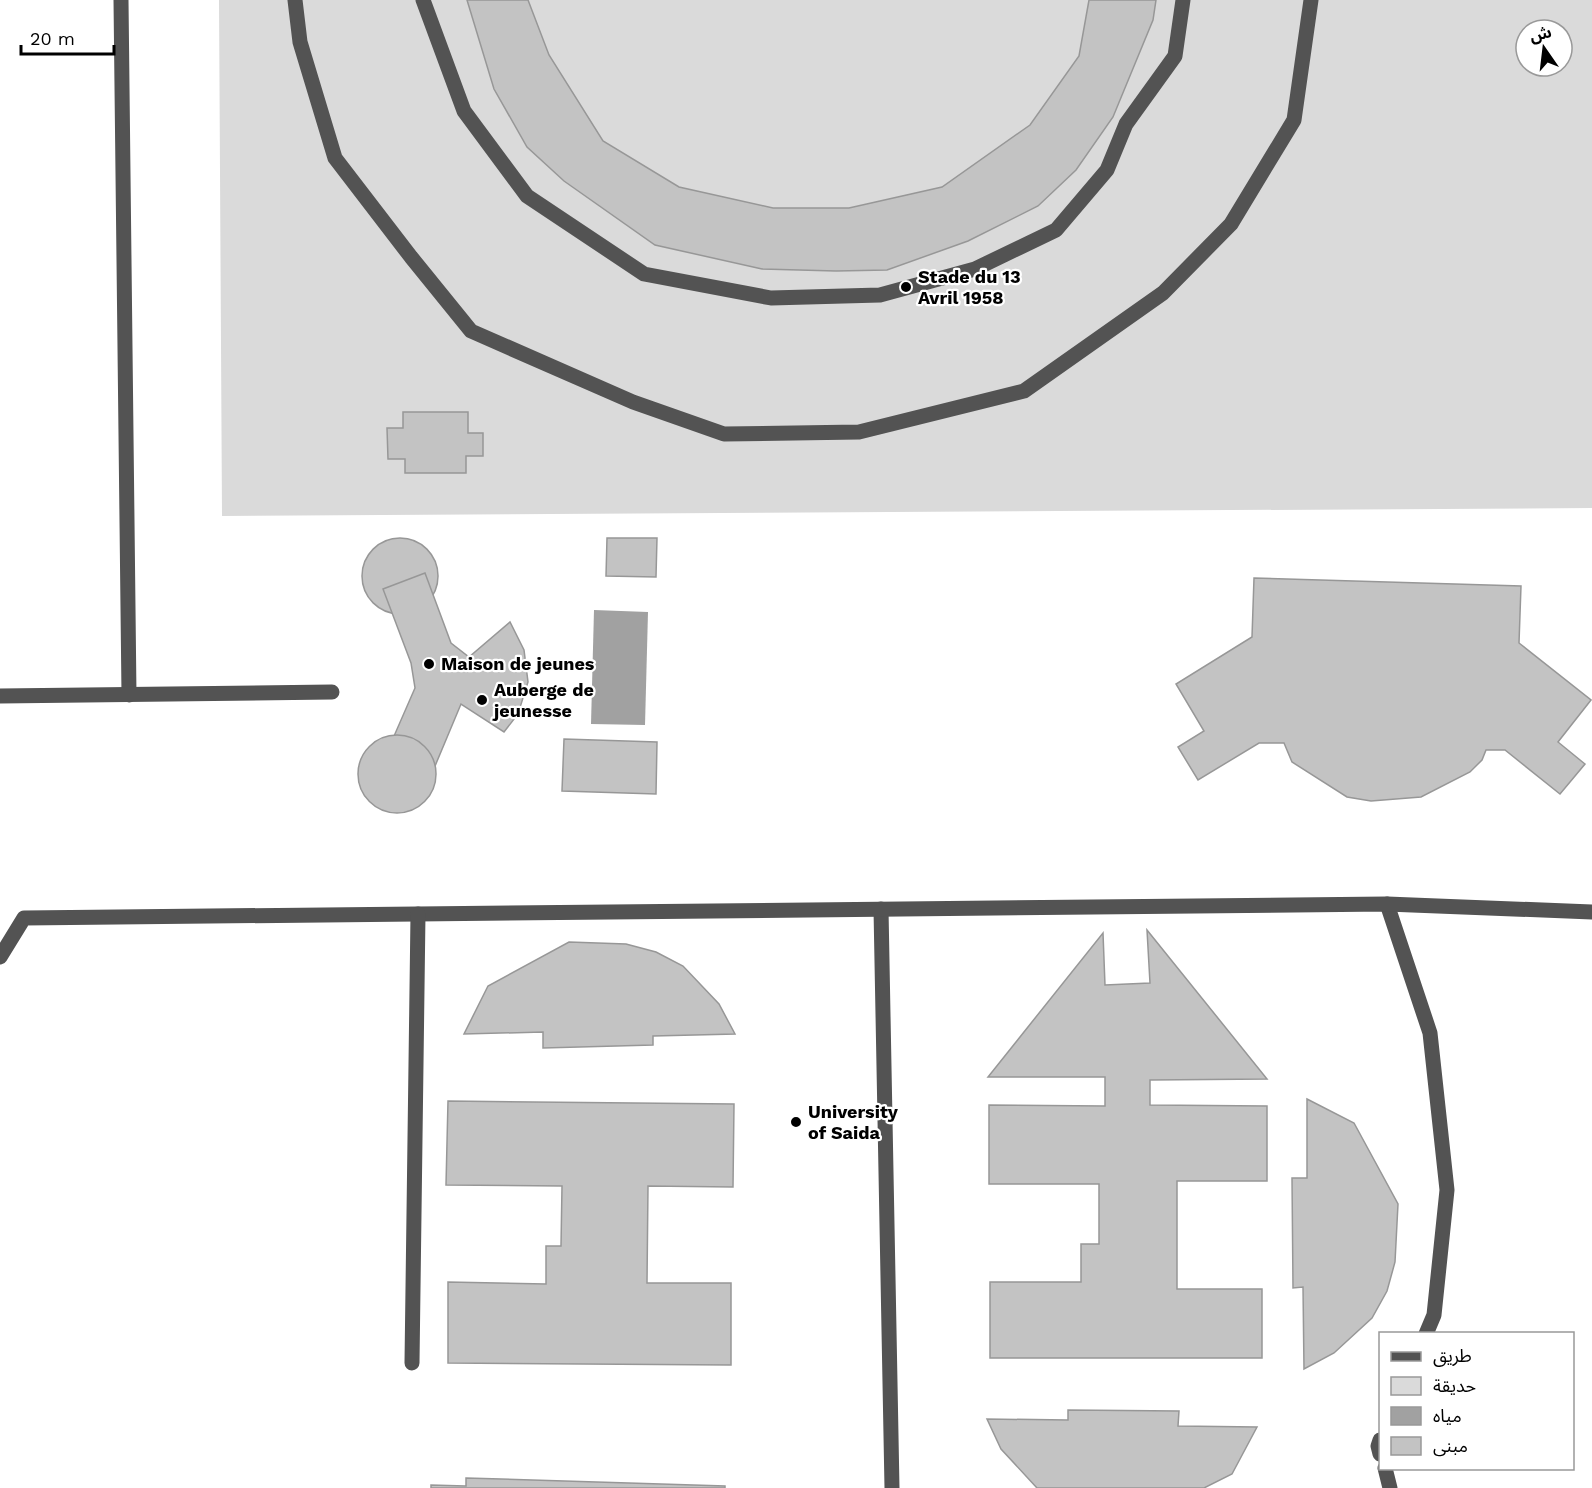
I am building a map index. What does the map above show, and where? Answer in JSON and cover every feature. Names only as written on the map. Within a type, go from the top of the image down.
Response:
[{"type":"lane","points":[[121,0],[129,695]]},
{"type":"lane","points":[[294,0],[300,42],[335,158],[471,331],[633,402],[724,434],[859,432],[1024,391],[1163,293],[1231,224],[1294,120],[1311,0]]},
{"type":"lane","points":[[423,0],[464,111],[527,196],[644,273],[771,298],[880,295],[975,268],[1056,230],[1107,170],[1126,124],[1175,56],[1183,0]]},
{"type":"lane","points":[[0,696],[332,692]]},
{"type":"lane","points":[[1387,904],[1430,1033],[1447,1190],[1434,1315],[1427,1332]]},
{"type":"lane","points":[[0,957],[24,918],[1387,904],[1592,912]]},
{"type":"lane","points":[[881,909],[892,1488]]},
{"type":"lane","points":[[412,1363],[418,914]]},
{"type":"lane","points":[[1386,1470],[1390,1488]]},
{"type":"green space","name":"Stade du 13 Avril 1958","points":[[219,0],[1592,0],[1592,508],[222,516]]},
{"type":"water","points":[[594,610],[648,612],[645,725],[591,724]]},
{"type":"building","points":[[467,0],[528,0],[549,55],[603,141],[679,187],[773,208],[849,208],[942,187],[1030,125],[1079,56],[1089,0],[1156,0],[1153,20],[1113,117],[1076,170],[1038,206],[968,241],[887,270],[836,271],[762,269],[655,245],[564,181],[527,147],[494,89]]},
{"type":"building","points":[[403,412],[468,412],[468,433],[483,433],[483,456],[466,456],[466,473],[405,473],[405,459],[388,459],[387,428],[403,428]]},
{"type":"building","points":[[393,538],[407,538],[421,544],[432,555],[438,569],[435,591],[427,603],[407,614],[393,614],[379,608],[368,597],[362,583],[362,569],[368,555],[379,544]]},
{"type":"building","points":[[607,538],[657,538],[656,577],[606,576]]},
{"type":"building","points":[[425,573],[451,643],[469,657],[510,622],[524,650],[528,682],[518,714],[504,732],[461,704],[430,778],[384,759],[415,688],[411,663],[383,589]]},
{"type":"building","points":[[1254,578],[1521,586],[1519,643],[1591,700],[1558,742],[1585,764],[1560,794],[1505,750],[1486,750],[1482,760],[1470,772],[1421,797],[1371,801],[1347,797],[1292,762],[1284,743],[1259,743],[1198,780],[1178,747],[1204,731],[1176,684],[1252,637]]},
{"type":"building","points":[[397,735],[412,738],[425,746],[433,759],[436,774],[433,789],[425,802],[412,810],[397,813],[382,810],[369,802],[361,789],[358,774],[361,759],[369,746],[382,738]]},
{"type":"building","points":[[564,739],[657,742],[656,794],[562,791]]},
{"type":"building","points":[[1147,930],[1267,1079],[1150,1080],[1150,1105],[1267,1106],[1267,1181],[1177,1181],[1177,1289],[1262,1289],[1262,1358],[990,1358],[990,1282],[1081,1282],[1081,1244],[1099,1244],[1099,1184],[989,1184],[989,1105],[1105,1106],[1105,1077],[988,1077],[1103,933],[1105,985],[1150,983]]},
{"type":"building","points":[[569,942],[626,944],[656,952],[683,966],[719,1004],[735,1034],[653,1036],[653,1045],[543,1048],[543,1032],[464,1034],[488,986]]},
{"type":"building","points":[[1307,1099],[1354,1123],[1398,1204],[1395,1262],[1387,1291],[1372,1318],[1334,1353],[1304,1369],[1303,1287],[1293,1288],[1292,1178],[1307,1178]]},
{"type":"building","points":[[448,1101],[734,1104],[733,1187],[648,1186],[647,1283],[731,1283],[731,1365],[448,1363],[448,1282],[546,1284],[546,1246],[561,1246],[562,1186],[446,1185]]},
{"type":"building","points":[[1068,1410],[1179,1411],[1178,1426],[1257,1427],[1232,1474],[1204,1488],[1037,1488],[1001,1449],[987,1419],[1068,1420]]},
{"type":"building","points":[[466,1478],[725,1486],[725,1488],[431,1488],[431,1485],[466,1486]]},
{"type":"place","name":"Stade du 13 Avril 1958","points":[[906,287]]},
{"type":"place","name":"Maison de jeunes","points":[[429,664]]},
{"type":"place","name":"Auberge de jeunesse","points":[[482,700]]},
{"type":"place","name":"University of Saida","points":[[796,1122]]}]
